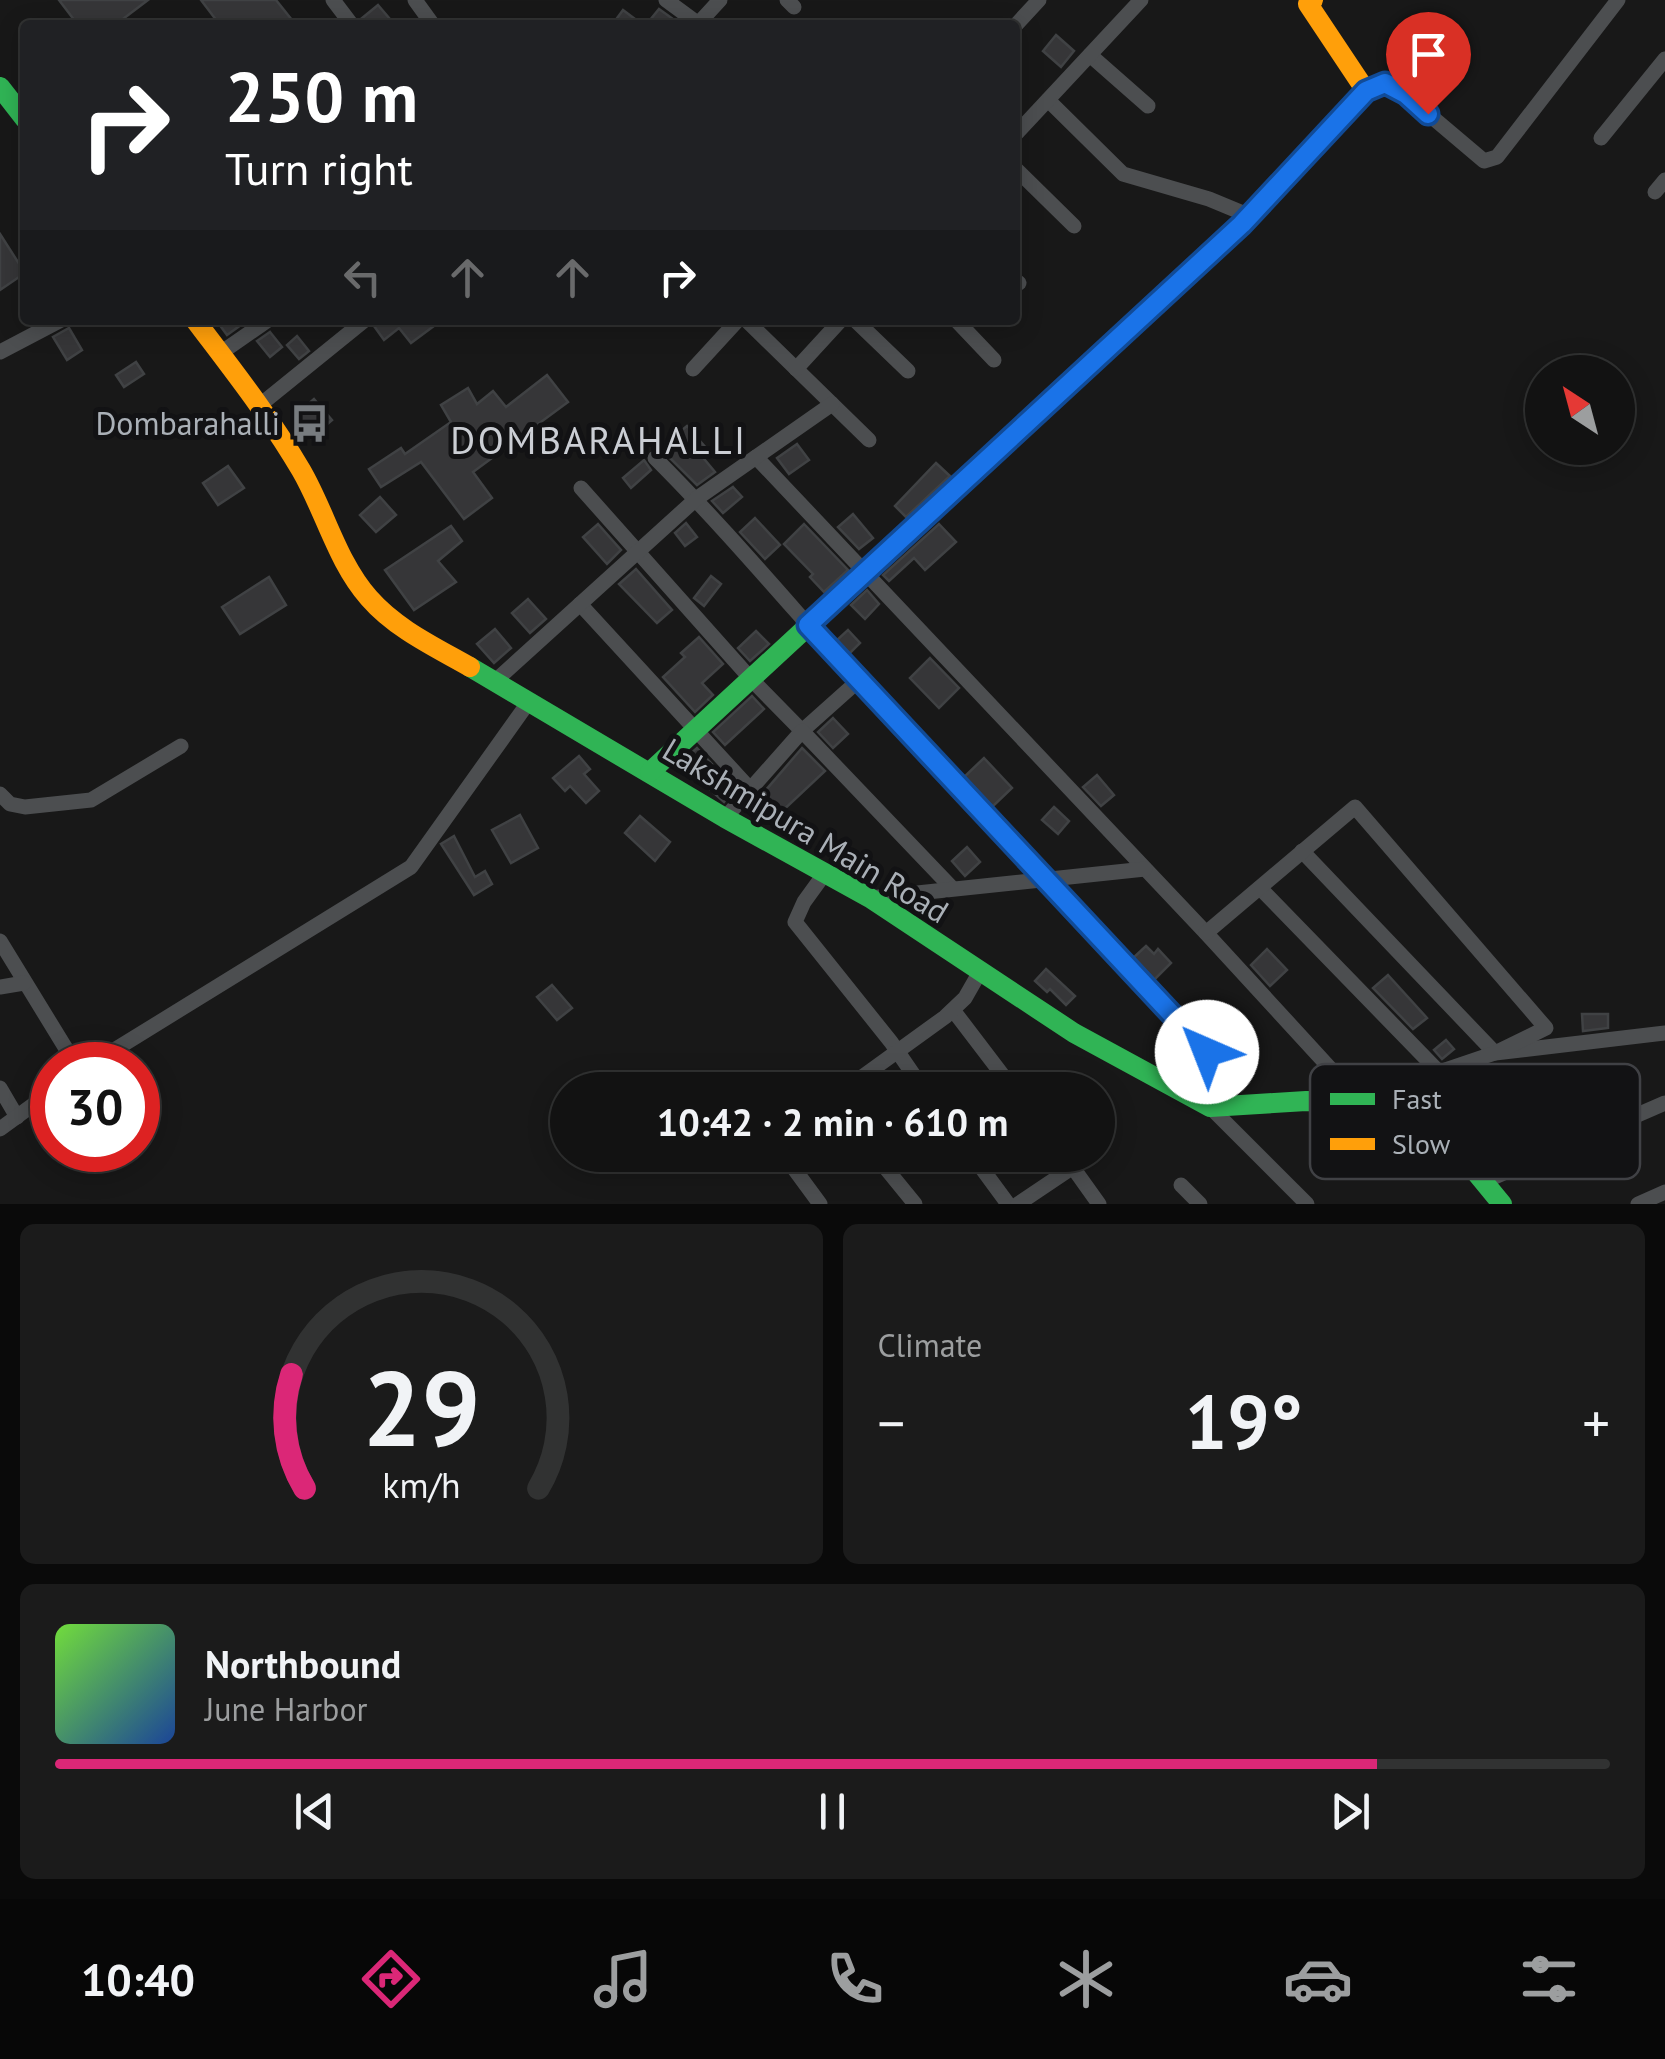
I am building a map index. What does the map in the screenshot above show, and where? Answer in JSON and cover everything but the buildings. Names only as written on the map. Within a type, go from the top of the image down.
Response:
[{"type":"main road","points":[[650,772],[1250,216],[1366,91],[1308,4],[1312,0]]},
{"type":"main road","points":[[2,93],[20,113]]},
{"type":"main road","name":"Lakshmipura Main Road","points":[[199,325],[260,405],[302,473],[344,560],[368,596],[401,627],[725,818],[870,898],[1074,1033],[1210,1107]]},
{"type":"main road","points":[[1210,1107],[1310,1101]]},
{"type":"main road","points":[[1481,1179],[1502,1204]]},
{"type":"street","points":[[333,0],[348,20]]},
{"type":"street","points":[[414,0],[429,20]]},
{"type":"street","points":[[666,0],[692,20]]},
{"type":"street","points":[[703,20],[720,0]]},
{"type":"street","points":[[1020,21],[1040,0]]},
{"type":"street","points":[[1020,130],[1141,0]]},
{"type":"street","points":[[1366,91],[1385,83],[1406,94],[1484,161],[1497,156],[1618,0]]},
{"type":"street","points":[[1090,55],[1148,106]]},
{"type":"street","points":[[1601,138],[1665,58]]},
{"type":"street","points":[[1048,100],[1122,174],[1210,199],[1250,216]]},
{"type":"street","points":[[1020,173],[1074,226]]},
{"type":"street","points":[[0,352],[51,325]]},
{"type":"street","points":[[222,352],[261,325]]},
{"type":"street","points":[[260,405],[359,325]]},
{"type":"street","points":[[693,368],[733,325]]},
{"type":"street","points":[[751,325],[868,440]]},
{"type":"street","points":[[796,369],[836,325]]},
{"type":"street","points":[[860,325],[908,371]]},
{"type":"street","points":[[961,325],[994,360]]},
{"type":"street","points":[[494,682],[696,499],[832,404]]},
{"type":"street","points":[[655,458],[1042,879],[1235,1081]]},
{"type":"street","points":[[756,458],[1326,1064]]},
{"type":"street","points":[[581,488],[751,679],[952,888]]},
{"type":"street","points":[[580,604],[751,790]]},
{"type":"street","points":[[725,818],[802,730],[858,680]]},
{"type":"street","points":[[127,1042],[410,868],[528,703]]},
{"type":"street","points":[[0,794],[10,804],[25,807],[91,800],[181,746]]},
{"type":"street","points":[[1206,932],[1355,807],[1546,1028],[1462,1064]]},
{"type":"street","points":[[1302,851],[1494,1053]]},
{"type":"street","points":[[870,898],[1145,869]]},
{"type":"street","points":[[825,872],[794,922],[911,1072]]},
{"type":"street","points":[[1260,888],[1431,1064]]},
{"type":"street","points":[[0,940],[61,1042]]},
{"type":"street","points":[[869,1072],[952,1010],[965,998],[981,970]]},
{"type":"street","points":[[0,986],[24,983]]},
{"type":"street","points":[[952,1010],[1000,1072]]},
{"type":"street","points":[[1494,1053],[1665,1033]]},
{"type":"street","points":[[0,1088],[17,1116]]},
{"type":"street","points":[[1640,1114],[1665,1103]]},
{"type":"street","points":[[0,1128],[30,1107]]},
{"type":"street","points":[[1210,1107],[1307,1204]]},
{"type":"street","points":[[796,1172],[820,1204]]},
{"type":"street","points":[[890,1172],[915,1204]]},
{"type":"street","points":[[984,1172],[1008,1204]]},
{"type":"street","points":[[1018,1204],[1056,1172]]},
{"type":"street","points":[[1077,1172],[1099,1204]]},
{"type":"street","points":[[1483,1182],[1490,1179]]},
{"type":"street","points":[[1181,1185],[1200,1204]]},
{"type":"street","points":[[1643,1203],[1665,1192]]},
{"type":"traffic: fast","points":[[0,87],[20,113]]},
{"type":"traffic: fast","points":[[650,772],[1242,225],[1277,187]]},
{"type":"traffic: fast","points":[[470,667],[725,818],[870,898],[1074,1033],[1210,1107],[1310,1101]]},
{"type":"traffic: fast","points":[[1481,1179],[1502,1204]]},
{"type":"traffic: slow","points":[[1277,187],[1366,91],[1308,4],[1313,0]]},
{"type":"traffic: slow","points":[[199,325],[289,450],[348,569],[369,598],[404,628],[470,667]]},
{"type":"place","name":"Dombarahalli","points":[[310,423]]},
{"type":"district","name":"DOMBARAHALLI","points":[[599,439]]},
{"type":"route","points":[[1207,1052],[808,625],[1242,224],[1366,91],[1385,83],[1406,94],[1428,114]]}]
